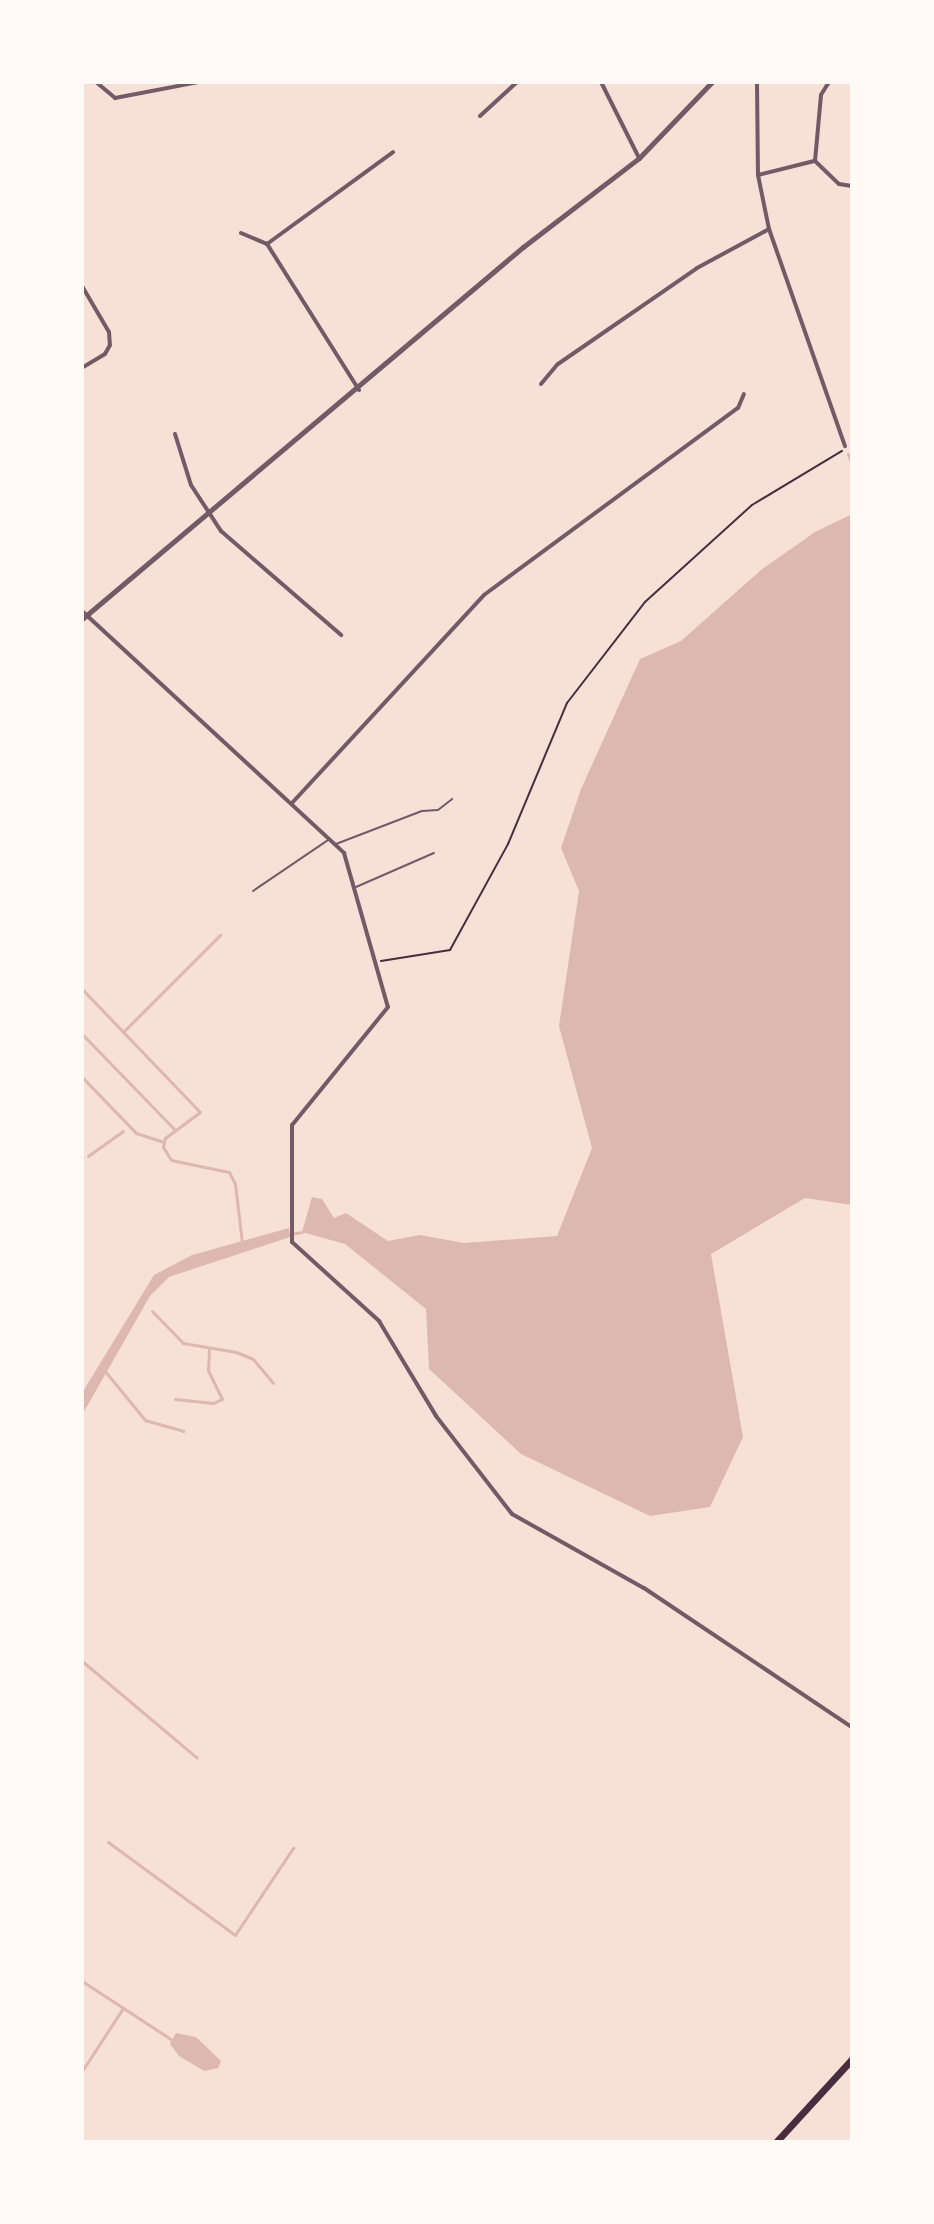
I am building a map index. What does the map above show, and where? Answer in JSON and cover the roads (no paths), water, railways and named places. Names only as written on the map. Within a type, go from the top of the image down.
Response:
[{"type":"main road","points":[[776,2142],[852,2059]]},
{"type":"street","points":[[96,82],[104,94],[115,98],[199,82]]},
{"type":"street","points":[[480,116],[517,82]]},
{"type":"street","points":[[601,82],[639,158]]},
{"type":"street","points":[[712,82],[639,158],[523,247],[211,515],[83,615],[344,853],[389,997],[384,1015],[364,1043],[292,1125],[292,1242],[379,1321],[436,1416],[512,1514],[644,1588],[852,1727]]},
{"type":"street","points":[[757,82],[758,175],[769,229],[845,446]]},
{"type":"street","points":[[815,161],[821,95],[829,82]]},
{"type":"street","points":[[267,244],[393,152]]},
{"type":"street","points":[[758,175],[815,161]]},
{"type":"street","points":[[815,161],[839,184],[852,186]]},
{"type":"street","points":[[541,384],[558,364],[697,268],[769,229]]},
{"type":"street","points":[[241,233],[267,244],[359,390]]},
{"type":"street","points":[[82,286],[109,332],[110,345],[105,354],[82,368]]},
{"type":"street","points":[[292,803],[484,595],[738,408],[744,394]]},
{"type":"street","points":[[175,434],[191,485],[221,531],[341,635]]},
{"type":"lane","points":[[335,844],[438,810],[452,799]]},
{"type":"lane","points":[[253,891],[329,839]]},
{"type":"lane","points":[[355,887],[434,853]]},
{"type":"waterway","points":[[848,454],[852,465]]},
{"type":"waterway","points":[[124,1031],[220,935]]},
{"type":"waterway","points":[[82,989],[200,1112],[165,1138],[163,1147],[171,1160],[229,1172],[235,1184],[242,1243]]},
{"type":"waterway","points":[[82,1034],[174,1129]]},
{"type":"waterway","points":[[82,1077],[136,1133],[164,1142]]},
{"type":"waterway","points":[[88,1156],[123,1131]]},
{"type":"waterway","points":[[290,1234],[302,1232]]},
{"type":"waterway","points":[[152,1311],[183,1343],[236,1352],[253,1359],[273,1383]]},
{"type":"waterway","points":[[175,1399],[213,1403],[222,1399],[208,1370],[209,1348]]},
{"type":"waterway","points":[[104,1370],[145,1420],[183,1431]]},
{"type":"waterway","points":[[82,1661],[197,1758]]},
{"type":"waterway","points":[[108,1842],[235,1935],[293,1848]]},
{"type":"waterway","points":[[82,1981],[172,2040]]},
{"type":"waterway","points":[[82,2071],[123,2008]]}]
